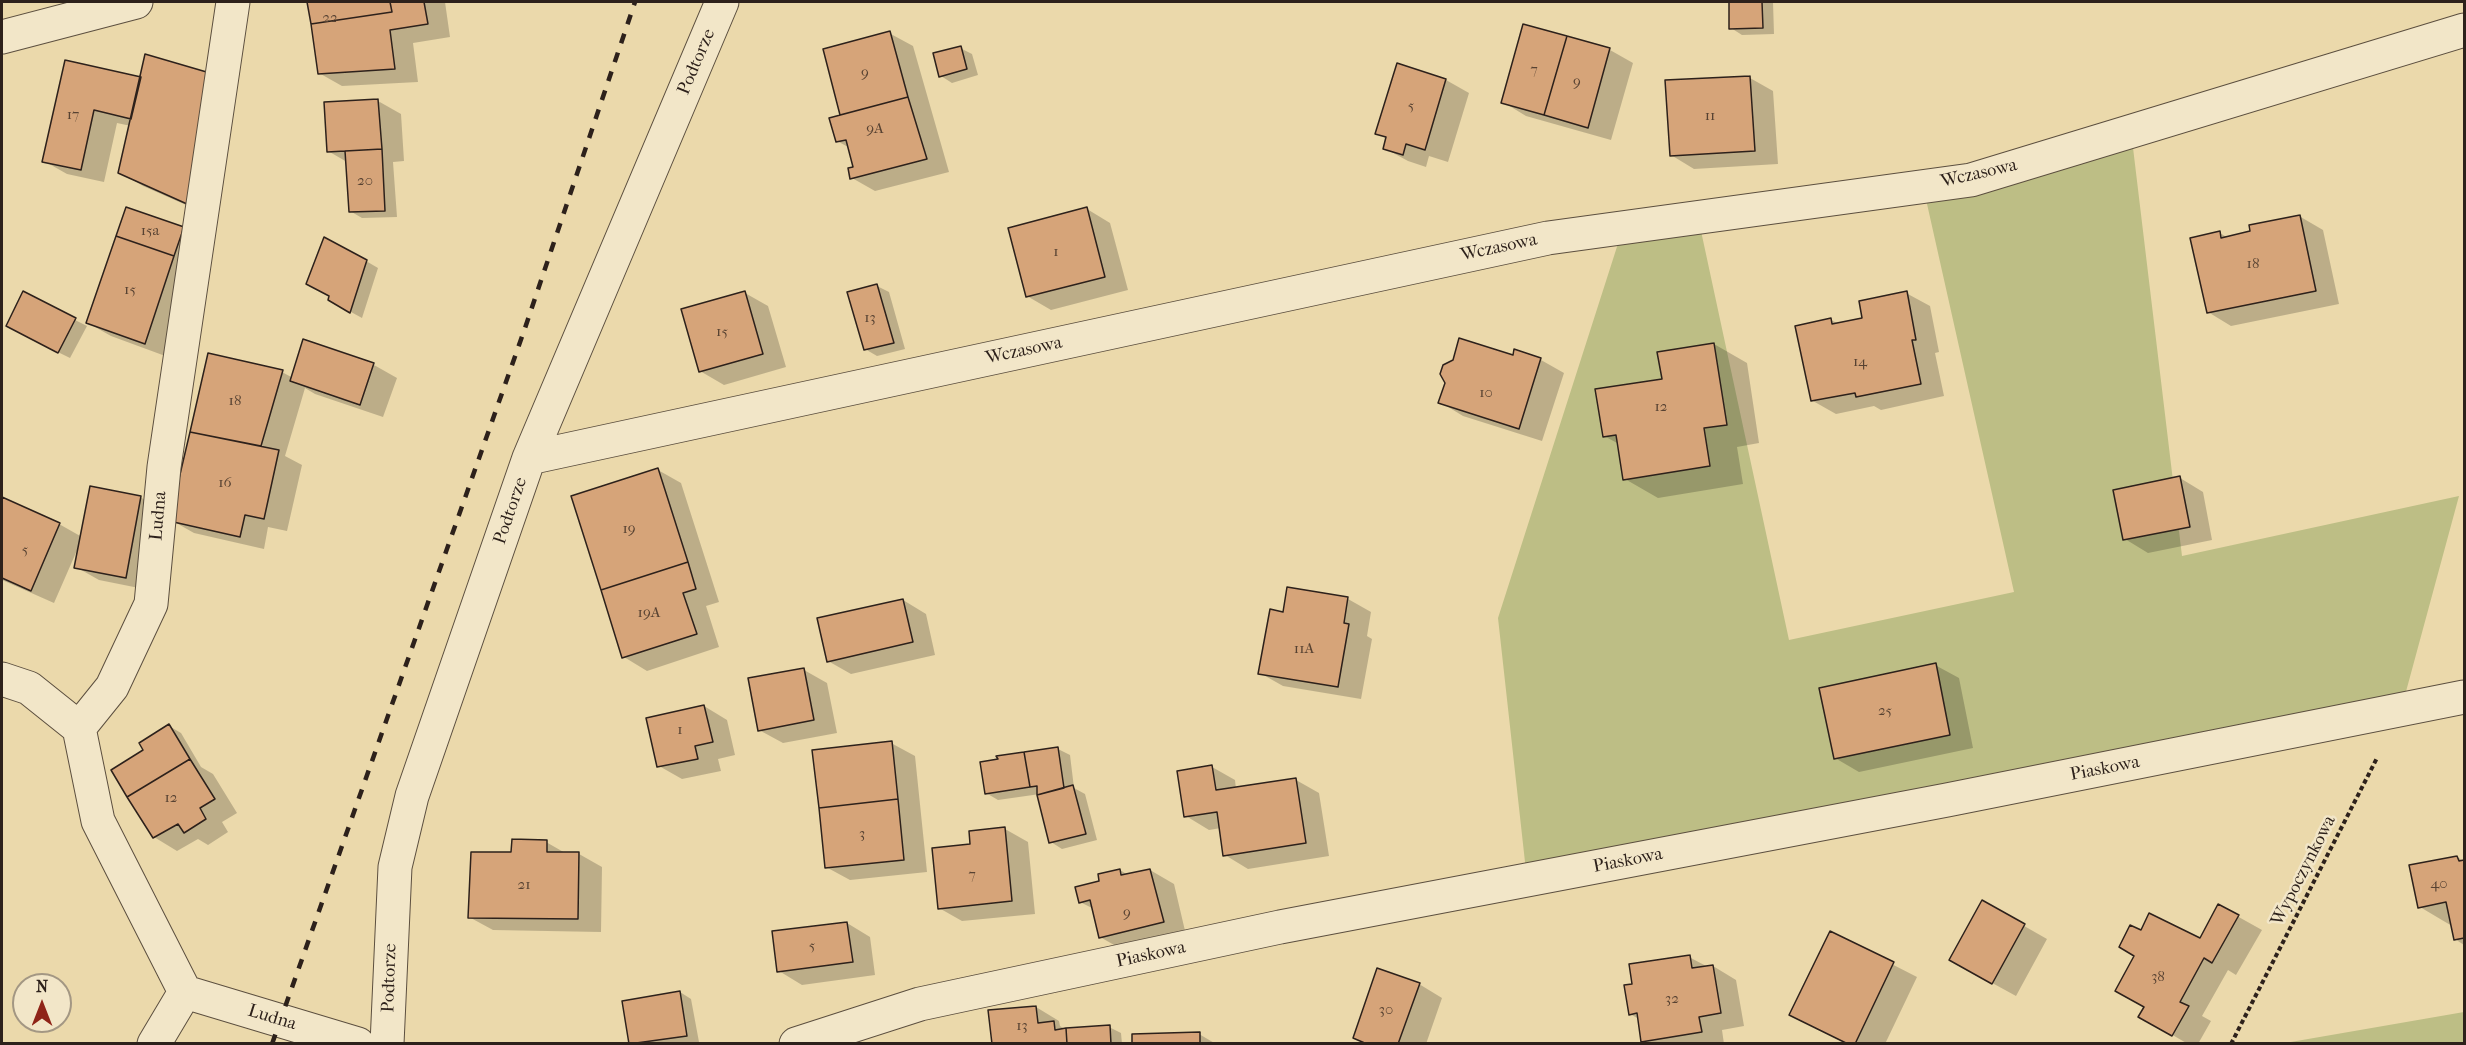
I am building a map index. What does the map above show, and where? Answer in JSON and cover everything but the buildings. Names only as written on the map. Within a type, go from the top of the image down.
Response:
[{"type":"street","points":[[2,37],[136,2]]},
{"type":"street","name":"Ludna","points":[[79,728],[112,687],[152,604],[164,467],[233,2]]},
{"type":"street","name":"Podtorze","points":[[387,1044],[395,867],[412,796],[529,458],[722,2]]},
{"type":"street","name":"Wczasowa","points":[[529,458],[1548,238],[1971,180],[2464,30]]},
{"type":"street","points":[[2,679],[29,688],[79,728],[98,821],[185,992],[154,1044]]},
{"type":"street","name":"Piaskowa","points":[[796,1044],[920,1004],[1280,927],[1959,798],[2464,697]]},
{"type":"street","name":"Ludna","points":[[185,992],[358,1044]]},
{"type":"path","name":"Wypoczynkowa","points":[[2231,1044],[2401,710]]},
{"type":"green space","points":[[2131,131],[2182,556],[2459,496],[2401,710],[1527,880],[1498,618],[1623,228],[1698,217],[1789,640],[2014,592],[1923,186]]},
{"type":"green space","points":[[2464,1012],[2464,1043],[2285,1043]]},
{"type":"railway","points":[[272,1044],[524,331],[635,2]]}]
